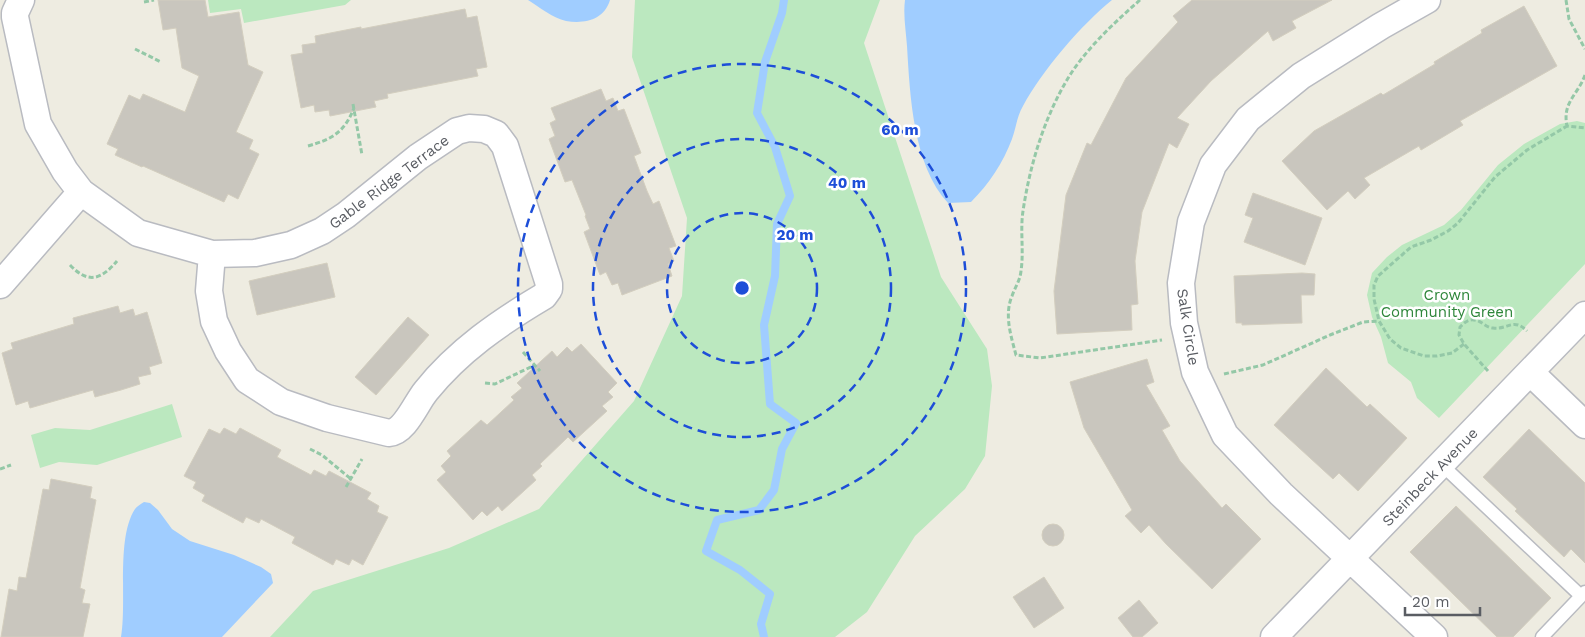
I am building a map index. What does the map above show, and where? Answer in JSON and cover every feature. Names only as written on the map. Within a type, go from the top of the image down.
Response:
[{"type":"street","name":"Salk Circle","points":[[1427,0],[1300,76],[1248,120],[1213,165],[1191,222],[1180,284],[1184,323],[1194,372],[1226,435],[1281,494],[1434,637]]},
{"type":"street","name":"Gable Ridge Terrace","points":[[12,10],[10,47],[38,124],[65,171],[81,192],[138,232],[212,254],[255,253],[292,245],[322,231],[346,215],[418,156],[457,131],[470,128],[484,129],[496,134],[505,146],[549,289],[544,296],[500,322],[458,356],[426,391],[401,428],[394,433],[389,433],[327,418],[280,402],[247,380],[228,352],[214,321],[209,291],[212,254]]},
{"type":"street","points":[[0,285],[81,192]]},
{"type":"street","name":"Steinbeck Avenue","points":[[1274,637],[1585,315]]},
{"type":"street","points":[[1531,373],[1585,425]]},
{"type":"lane","points":[[1442,465],[1583,594],[1542,637]]},
{"type":"path","points":[[144,2],[154,0]]},
{"type":"path","points":[[1140,0],[1098,40],[1071,74],[1055,103],[1028,182],[1022,213],[1022,269],[1019,283],[1012,296],[1009,310],[1009,328],[1016,355],[1040,358],[1187,337]]},
{"type":"path","points":[[1566,0],[1569,18],[1585,49]]},
{"type":"path","points":[[135,49],[161,62]]},
{"type":"path","points":[[1567,126],[1566,109],[1585,75]]},
{"type":"path","points":[[308,146],[323,142],[341,131],[348,124],[354,106],[362,155]]},
{"type":"path","points":[[1464,344],[1452,353],[1437,356],[1424,356],[1401,348],[1390,339],[1379,321],[1374,298],[1374,285],[1378,276],[1411,247],[1439,236],[1458,223],[1495,176],[1527,150],[1567,126],[1585,128]]},
{"type":"path","points":[[70,265],[81,274],[91,278],[107,272],[117,261]]},
{"type":"path","points":[[1488,372],[1464,344],[1459,335],[1460,327],[1467,321],[1475,320],[1488,328],[1495,329],[1518,324],[1527,331]]},
{"type":"path","points":[[1200,383],[1227,373],[1263,365],[1330,334],[1363,322],[1379,321]]},
{"type":"path","points":[[523,352],[540,371]]},
{"type":"path","points":[[485,382],[495,384],[535,366]]},
{"type":"path","points":[[310,449],[322,454],[351,479]]},
{"type":"path","points":[[346,487],[362,459]]},
{"type":"path","points":[[0,469],[11,465]]},
{"type":"green space","points":[[208,0],[351,0],[345,5],[244,23],[241,9],[210,13]]},
{"type":"green space","points":[[635,0],[880,0],[864,43],[941,277],[987,349],[992,386],[985,456],[965,489],[915,536],[867,612],[835,637],[270,637],[313,591],[449,548],[539,509],[634,401],[682,296],[687,218],[632,57]]},
{"type":"green space","name":"Crown Community Green","points":[[1577,121],[1585,123],[1585,264],[1439,418],[1417,398],[1411,382],[1388,363],[1381,337],[1372,317],[1367,295],[1372,273],[1402,245],[1444,225],[1461,210],[1498,165],[1524,144],[1560,124]]},
{"type":"green space","points":[[172,404],[182,437],[97,465],[59,462],[40,468],[31,435],[55,428],[90,430]]},
{"type":"water","points":[[528,0],[610,0],[603,12],[593,19],[573,22],[561,20]]},
{"type":"water","points":[[905,0],[1112,0],[1075,35],[1040,78],[1021,110],[1012,139],[1000,165],[984,188],[971,202],[948,203],[936,187],[920,150],[912,108],[904,17]]},
{"type":"water","points":[[144,502],[150,503],[158,510],[172,529],[190,541],[234,555],[261,567],[271,574],[273,583],[222,637],[121,637],[126,536],[129,521],[135,509]]},
{"type":"building","points":[[158,0],[205,0],[208,17],[239,12],[248,65],[263,72],[236,132],[253,140],[249,149],[259,154],[238,199],[228,194],[224,202],[115,155],[118,149],[107,144],[129,95],[140,100],[143,94],[185,112],[199,76],[182,68],[176,28],[163,30]]},
{"type":"building","points":[[1192,0],[1332,0],[1292,21],[1296,28],[1273,41],[1268,31],[1211,81],[1177,118],[1189,124],[1177,148],[1169,143],[1142,212],[1135,261],[1138,304],[1131,305],[1132,330],[1057,334],[1054,291],[1066,195],[1087,143],[1091,145],[1126,78],[1178,22],[1173,16]]},
{"type":"building","points":[[1524,6],[1557,66],[1460,121],[1463,125],[1421,150],[1419,146],[1364,178],[1370,185],[1355,199],[1348,191],[1327,210],[1282,161],[1314,131],[1381,93],[1383,95],[1482,33],[1481,30]]},
{"type":"building","points":[[465,9],[467,18],[477,16],[487,67],[476,69],[478,76],[387,94],[388,98],[374,101],[376,107],[330,116],[329,110],[315,112],[314,105],[301,108],[291,55],[303,53],[302,45],[316,43],[315,36]]},
{"type":"building","points":[[601,89],[606,101],[613,98],[618,111],[624,109],[641,153],[634,156],[647,191],[653,204],[659,201],[676,246],[669,248],[674,261],[668,264],[672,276],[622,295],[618,283],[612,285],[606,272],[600,275],[584,232],[590,229],[586,215],[572,180],[565,182],[549,139],[555,136],[550,123],[556,120],[551,108]]},
{"type":"building","points":[[1253,193],[1322,218],[1305,265],[1244,242],[1253,218],[1245,215]]},
{"type":"building","points":[[327,263],[335,297],[257,315],[249,281]]},
{"type":"building","points":[[1315,274],[1314,295],[1301,295],[1302,323],[1242,325],[1242,323],[1236,323],[1234,276]]},
{"type":"building","points":[[118,306],[120,313],[133,309],[135,316],[147,312],[162,363],[149,367],[151,374],[138,377],[140,384],[95,397],[93,390],[30,408],[28,401],[16,405],[2,353],[13,349],[11,343],[74,324],[73,318]]},
{"type":"building","points":[[408,317],[429,335],[376,395],[355,377]]},
{"type":"building","points":[[581,344],[617,383],[608,392],[613,397],[602,406],[607,411],[573,442],[568,437],[540,464],[542,466],[532,475],[536,480],[502,511],[498,506],[487,516],[482,511],[473,520],[437,480],[446,472],[441,466],[451,456],[447,451],[481,420],[487,425],[514,400],[511,397],[522,388],[517,383],[552,351],[557,357],[567,347],[572,352]]},
{"type":"building","points":[[1147,359],[1154,382],[1146,385],[1170,426],[1162,430],[1180,461],[1222,508],[1226,504],[1261,539],[1212,589],[1149,525],[1141,533],[1125,516],[1132,510],[1084,428],[1070,382]]},
{"type":"building","points":[[1326,368],[1367,407],[1370,404],[1407,438],[1358,491],[1339,473],[1333,479],[1274,425]]},
{"type":"building","points":[[224,428],[236,434],[240,428],[281,450],[277,457],[311,475],[314,470],[326,476],[329,471],[371,493],[367,499],[379,506],[377,512],[388,517],[363,565],[352,559],[349,565],[336,559],[333,565],[292,543],[295,537],[261,519],[259,523],[246,517],[243,523],[202,501],[205,495],[193,488],[196,482],[184,476],[209,429],[220,434]]},
{"type":"building","points":[[1529,429],[1585,483],[1585,563],[1571,549],[1564,557],[1515,511],[1517,509],[1483,477]]},
{"type":"building","points":[[51,479],[92,487],[90,498],[96,500],[80,588],[85,590],[82,603],[90,604],[83,637],[1,637],[9,589],[17,591],[19,577],[26,578],[43,489],[49,490]]},
{"type":"building","points":[[1456,506],[1551,598],[1513,637],[1497,637],[1410,552]]},
{"type":"building","points":[[1053,524],[1061,527],[1064,535],[1061,543],[1053,546],[1045,543],[1042,535],[1045,527]]},
{"type":"building","points":[[1044,577],[1064,608],[1034,628],[1013,597]]},
{"type":"building","points":[[1139,600],[1158,623],[1142,637],[1133,637],[1118,618]]},
{"type":"waterway","points":[[764,637],[761,624],[770,594],[740,570],[706,551],[717,520],[759,510],[774,490],[782,449],[796,423],[770,404],[764,325],[775,276],[777,224],[790,196],[775,147],[757,113],[765,62],[782,13],[784,0]]}]
